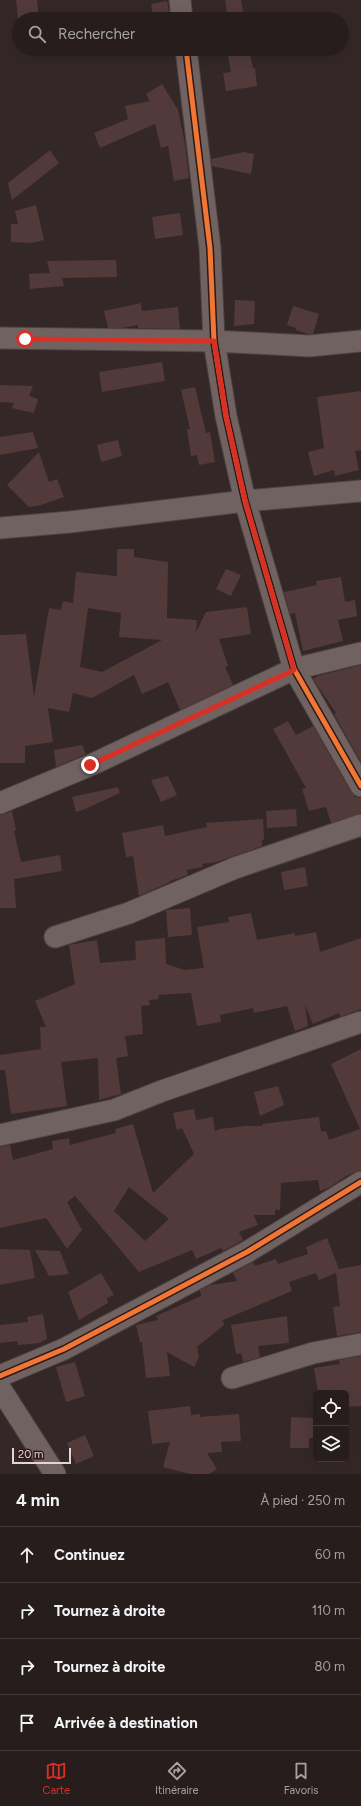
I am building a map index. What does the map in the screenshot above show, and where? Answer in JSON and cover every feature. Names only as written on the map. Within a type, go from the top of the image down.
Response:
[{"type":"street","points":[[180,0],[181,12]]},
{"type":"street","points":[[187,56],[210,248],[214,341],[226,416],[245,500],[294,670],[361,786]]},
{"type":"street","points":[[0,338],[214,341],[310,346],[361,341]]},
{"type":"street","points":[[0,528],[70,522],[245,500],[361,491]]},
{"type":"street","points":[[0,804],[84,768],[294,670],[361,654]]},
{"type":"street","points":[[55,937],[129,913],[235,868],[361,825]]},
{"type":"street","points":[[0,1135],[114,1110],[162,1091],[361,1022]]},
{"type":"street","points":[[0,1376],[64,1348],[247,1252],[361,1182]]},
{"type":"street","points":[[232,1378],[313,1353],[361,1344]]},
{"type":"street","points":[[0,1388],[55,1474]]},
{"type":"building","points":[[16,0],[37,0],[38,12],[17,12]]},
{"type":"building","points":[[225,0],[241,0],[243,12],[227,12]]},
{"type":"building","points":[[167,1],[169,12],[153,12],[151,4]]},
{"type":"building","points":[[228,56],[250,56],[253,68],[255,68],[257,86],[226,91],[223,73],[231,72]]},
{"type":"building","points":[[162,84],[178,110],[185,144],[189,178],[174,181],[168,146],[161,148],[155,124],[100,148],[94,133],[128,119],[125,106],[150,101],[146,94]]},
{"type":"building","points":[[50,150],[59,163],[12,200],[8,183]]},
{"type":"building","points":[[244,152],[254,154],[251,174],[212,166],[211,159]]},
{"type":"building","points":[[36,205],[44,240],[31,243],[11,242],[11,224],[18,224],[15,211]]},
{"type":"building","points":[[180,213],[183,235],[155,239],[152,217]]},
{"type":"building","points":[[116,260],[117,277],[62,278],[64,286],[30,289],[29,274],[50,273],[47,261]]},
{"type":"building","points":[[235,300],[255,301],[254,324],[234,326]]},
{"type":"building","points":[[141,303],[142,311],[178,307],[180,329],[138,328],[138,325],[122,328],[108,328],[104,311]]},
{"type":"building","points":[[293,306],[319,314],[313,334],[296,330],[296,328],[287,325]]},
{"type":"building","points":[[162,362],[165,381],[102,392],[99,372]]},
{"type":"building","points":[[0,385],[33,386],[29,396],[38,399],[34,413],[12,408],[14,403],[0,402]]},
{"type":"building","points":[[195,387],[206,433],[210,432],[215,462],[199,465],[197,455],[191,456],[187,429],[190,429],[181,390]]},
{"type":"building","points":[[361,391],[361,450],[355,451],[359,470],[335,476],[334,470],[314,476],[308,452],[324,448],[317,397]]},
{"type":"building","points":[[33,432],[38,448],[0,455],[0,437]]},
{"type":"building","points":[[118,440],[122,456],[101,462],[97,445]]},
{"type":"building","points":[[39,452],[49,482],[57,479],[64,497],[41,505],[29,507],[7,485]]},
{"type":"building","points":[[117,549],[134,549],[134,557],[168,562],[167,618],[197,620],[196,632],[206,612],[247,607],[251,634],[219,639],[228,666],[225,667],[233,685],[180,710],[168,682],[142,694],[134,675],[92,698],[73,693],[69,712],[48,708],[53,742],[25,746],[25,763],[0,763],[0,635],[26,634],[34,697],[49,608],[61,610],[63,601],[73,603],[76,572],[117,576]],"holes":[[[88,608],[121,613],[119,637],[162,640],[102,672],[80,667]]]},
{"type":"building","points":[[226,569],[241,575],[231,596],[216,589]]},
{"type":"building","points":[[341,577],[345,602],[355,600],[357,616],[338,620],[343,641],[303,651],[295,613],[290,614],[284,592],[317,585],[316,581]]},
{"type":"building","points":[[361,665],[361,762],[334,714],[336,713],[313,679],[318,676]]},
{"type":"building","points":[[288,721],[296,735],[313,726],[351,792],[355,797],[361,798],[361,813],[331,823],[326,807],[309,811],[302,789],[306,788],[273,729]]},
{"type":"building","points":[[82,745],[86,754],[56,767],[54,750]]},
{"type":"building","points":[[168,776],[177,795],[161,802],[151,780]]},
{"type":"building","points":[[118,787],[120,793],[76,812],[72,797]]},
{"type":"building","points":[[296,809],[297,826],[267,828],[266,811]]},
{"type":"building","points":[[12,811],[16,830],[14,831],[21,862],[60,855],[62,871],[14,879],[16,908],[0,908],[0,815]]},
{"type":"building","points":[[263,819],[264,840],[262,840],[262,846],[217,862],[202,864],[203,867],[187,870],[188,875],[170,881],[139,896],[133,856],[126,857],[122,833],[163,825],[165,836],[207,827],[206,823]]},
{"type":"building","points":[[305,867],[308,886],[284,890],[281,872]]},
{"type":"building","points":[[190,908],[192,935],[168,937],[166,910]]},
{"type":"building","points":[[251,913],[257,940],[295,933],[295,936],[316,932],[320,952],[361,938],[361,1009],[340,1017],[339,1013],[313,1024],[305,1005],[308,1026],[295,1031],[287,1006],[254,1013],[253,1008],[220,1015],[221,1022],[197,1026],[191,993],[158,995],[159,999],[149,1000],[150,1005],[141,1006],[143,1034],[125,1036],[128,1056],[116,1058],[121,1094],[99,1100],[98,1058],[61,1062],[67,1106],[11,1114],[5,1070],[0,1070],[0,1055],[41,1049],[40,1027],[46,1027],[35,1001],[75,984],[69,945],[97,940],[100,963],[136,960],[135,941],[165,938],[166,964],[185,970],[204,968],[197,927],[229,922],[228,917]]},
{"type":"building","points":[[361,1049],[361,1170],[346,1176],[330,1187],[320,1191],[318,1180],[281,1183],[280,1210],[275,1210],[275,1215],[254,1215],[258,1225],[239,1232],[243,1240],[223,1251],[221,1248],[196,1259],[192,1250],[139,1272],[75,1196],[67,1202],[82,1230],[67,1249],[46,1218],[0,1228],[0,1147],[10,1145],[13,1160],[53,1149],[52,1141],[69,1138],[70,1145],[116,1133],[115,1129],[133,1124],[153,1193],[194,1154],[182,1128],[177,1130],[173,1113],[194,1109],[196,1120],[213,1117],[215,1131],[245,1126],[263,1126],[262,1124],[319,1117],[321,1132],[326,1131],[329,1140],[360,1129],[331,1064]],"holes":[[[129,1187],[169,1219],[145,1241],[114,1211]]]},
{"type":"building","points":[[278,1086],[284,1105],[260,1116],[254,1092]]},
{"type":"building","points":[[327,1238],[339,1269],[361,1265],[361,1332],[337,1336],[333,1307],[340,1306],[336,1273],[319,1280],[316,1273],[289,1282],[292,1291],[223,1320],[224,1325],[197,1347],[199,1357],[194,1367],[167,1352],[170,1376],[146,1378],[142,1342],[140,1342],[136,1325],[158,1320],[156,1316],[201,1296],[200,1290],[210,1285],[237,1281],[233,1273],[253,1262],[255,1266],[276,1259],[278,1264],[308,1254],[306,1247]]},
{"type":"building","points":[[0,1249],[30,1250],[35,1278],[0,1285]]},
{"type":"building","points":[[35,1250],[60,1251],[69,1274],[49,1276]]},
{"type":"building","points":[[101,1273],[114,1295],[107,1298],[108,1303],[79,1320],[68,1292]]},
{"type":"building","points":[[43,1314],[47,1339],[40,1343],[18,1345],[17,1341],[0,1343],[0,1325],[28,1322],[27,1317]]},
{"type":"building","points":[[287,1316],[289,1343],[258,1346],[260,1357],[243,1362],[241,1353],[236,1354],[231,1325]]},
{"type":"building","points":[[361,1356],[361,1406],[349,1407],[349,1390],[318,1390],[314,1368],[340,1364],[339,1360]]},
{"type":"building","points":[[75,1362],[85,1396],[66,1402],[56,1367]]},
{"type":"building","points":[[190,1406],[191,1415],[200,1414],[200,1417],[239,1414],[241,1441],[221,1442],[222,1452],[207,1453],[217,1469],[209,1474],[190,1474],[163,1467],[170,1442],[152,1444],[148,1411]]},
{"type":"building","points":[[291,1417],[313,1418],[313,1438],[309,1438],[309,1448],[290,1448]]},
{"type":"building","points":[[85,1435],[94,1456],[76,1464],[67,1443]]},
{"type":"cycle path","points":[[187,56],[210,248],[214,341],[226,416],[245,501],[294,669],[361,786]]},
{"type":"cycle path","points":[[0,1376],[64,1349],[247,1252],[361,1182]]},
{"type":"route","points":[[25,339],[214,341],[226,416],[245,500],[294,670],[90,765]]}]
